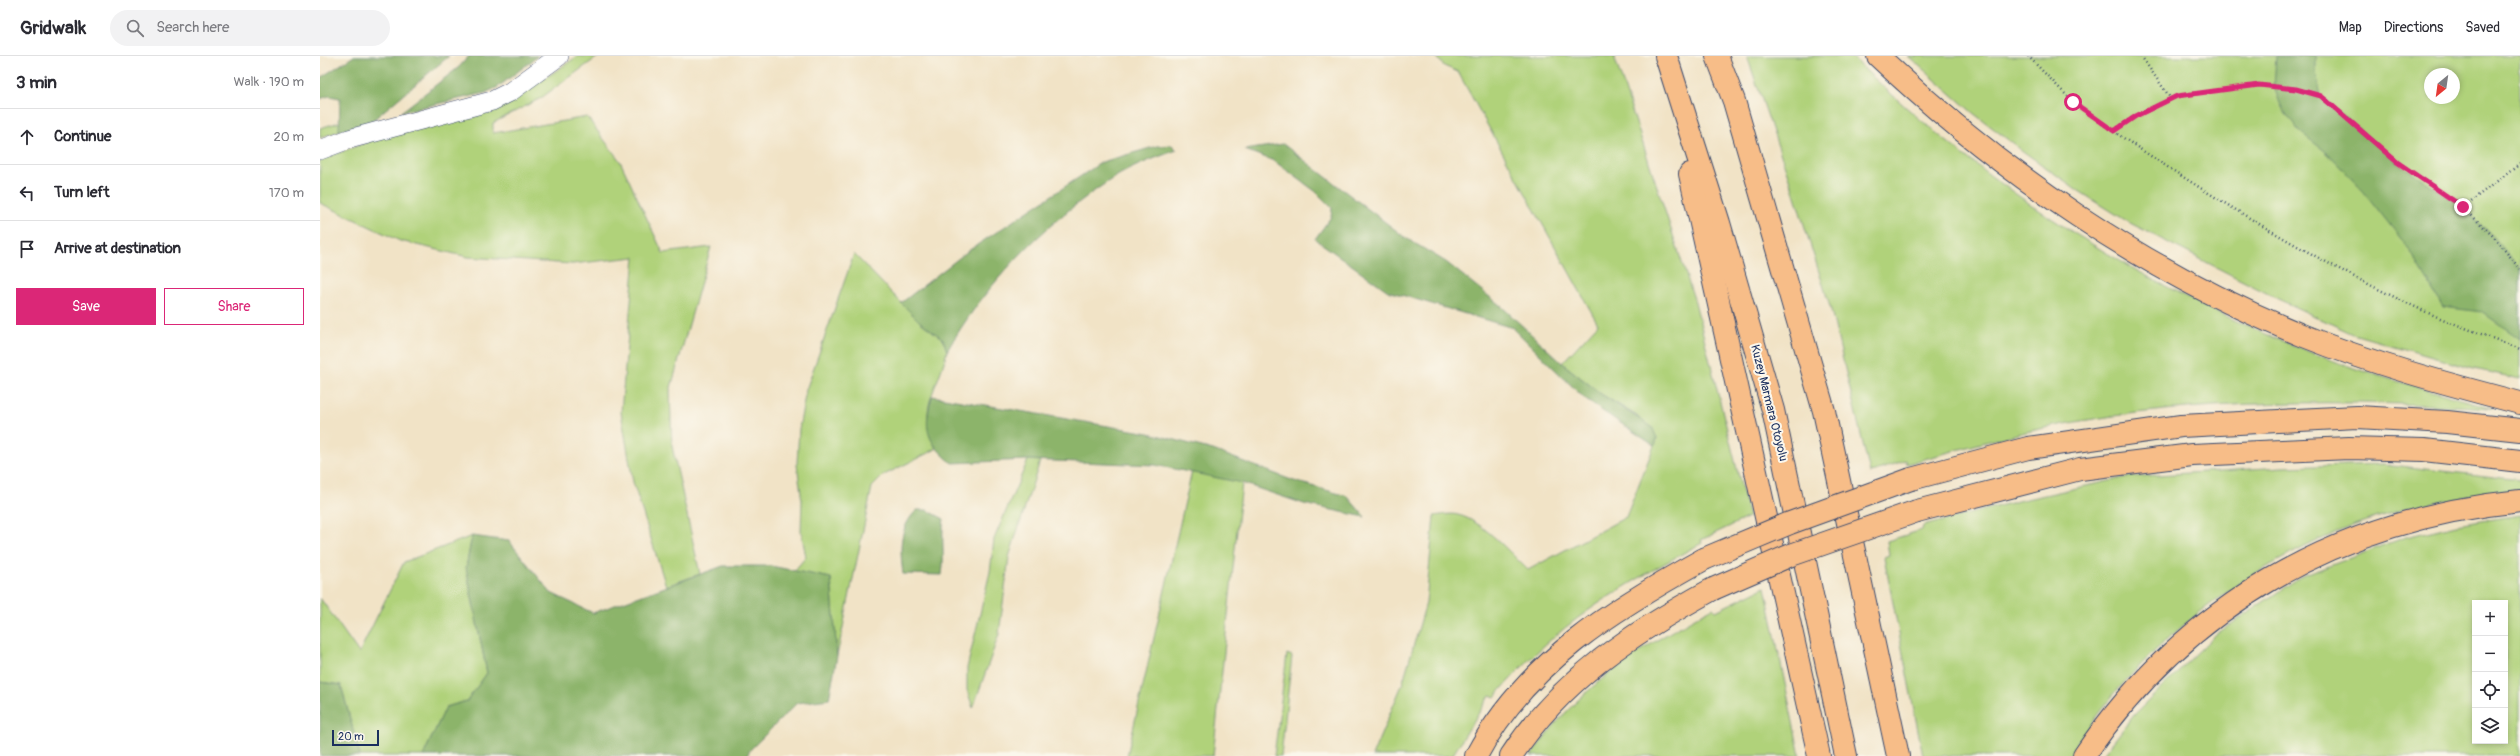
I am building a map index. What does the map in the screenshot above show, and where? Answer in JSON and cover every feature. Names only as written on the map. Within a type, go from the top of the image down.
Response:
[{"type":"highway","points":[[1664,56],[1741,396],[1819,756]]},
{"type":"highway","name":"Kuzey Marmara Otoyolu","points":[[1664,56],[1719,223],[1774,410],[1846,756]]},
{"type":"highway","points":[[1717,56],[1734,101],[1824,410],[1898,756]]},
{"type":"highway","points":[[1878,56],[1968,136],[2016,172],[2120,243],[2173,272],[2304,336],[2387,365],[2520,403]]},
{"type":"highway","points":[[1476,756],[1505,710],[1546,665],[1572,642],[1613,613],[1704,560],[1790,523],[1911,479],[2028,448],[2189,425],[2357,417],[2446,422],[2520,430]]},
{"type":"highway","points":[[1511,756],[1544,711],[1568,686],[1601,658],[1668,613],[1712,589],[1791,555],[1917,511],[2080,469],[2192,455],[2349,448],[2424,450],[2520,461]]},
{"type":"highway","points":[[2084,756],[2109,719],[2170,654],[2238,598],[2315,555],[2394,524],[2470,506],[2520,501]]},
{"type":"street","points":[[320,150],[349,139],[492,101],[510,92],[559,56]]},
{"type":"path","points":[[2028,56],[2073,102],[2211,196],[2311,253],[2425,311],[2520,349]]},
{"type":"path","points":[[2141,56],[2171,99]]},
{"type":"path","points":[[2114,131],[2136,116],[2171,99],[2222,89],[2259,85],[2296,89],[2321,96],[2397,162],[2463,207],[2494,237],[2520,269]]},
{"type":"path","points":[[2463,207],[2520,164]]},
{"type":"green space","points":[[354,56],[449,56],[373,120],[363,125],[339,131],[340,98],[329,96],[320,99],[320,78]]},
{"type":"green space","points":[[469,56],[538,56],[498,87],[485,93],[401,112],[459,67]]},
{"type":"green space","points":[[578,56],[599,56],[541,98],[493,123],[493,133],[587,117],[620,161],[663,253],[711,247],[670,391],[672,446],[700,574],[666,586],[633,482],[621,412],[635,257],[572,264],[468,257],[400,241],[320,203],[320,160],[380,137],[473,117],[505,105]]},
{"type":"green space","points":[[1436,56],[1614,56],[1695,302],[1749,517],[1701,540],[1702,543],[1616,592],[1565,628],[1541,648],[1495,697],[1490,695],[1452,756],[1372,756],[1402,685],[1426,603],[1434,516],[1455,514],[1477,523],[1496,538],[1528,570],[1626,517],[1657,438],[1637,416],[1601,394],[1562,363],[1598,324],[1458,72],[1444,66]]},
{"type":"green space","points":[[1747,56],[1851,56],[1903,105],[1958,151],[2015,194],[2075,234],[2136,270],[2200,304],[2331,360],[2492,408],[2383,403],[2274,403],[2166,410],[2112,416],[2020,433],[1907,464],[1906,460],[1870,473],[1831,310],[1794,193]]},
{"type":"green space","points":[[1908,56],[2520,56],[2520,379],[2470,368],[2353,334],[2278,299],[2130,223],[2079,191],[1973,113]]},
{"type":"green space","points":[[2276,56],[2316,56],[2316,73],[2321,96],[2397,162],[2463,207],[2494,237],[2520,269],[2520,339],[2482,312],[2443,307],[2409,249],[2364,192],[2326,152],[2299,131],[2281,106],[2274,87]]},
{"type":"green space","points":[[340,122],[339,131],[320,138],[320,128]]},
{"type":"green space","points":[[1283,144],[1406,238],[1446,262],[1501,306],[1562,363],[1601,394],[1652,427],[1657,438],[1655,446],[1586,400],[1513,328],[1388,291],[1315,239],[1331,217],[1332,208],[1315,191],[1274,161],[1245,150]]},
{"type":"green space","points":[[1172,145],[1177,150],[1139,165],[1111,179],[1080,202],[1036,239],[996,281],[978,304],[947,351],[943,339],[919,321],[901,303],[968,251],[1102,162],[1157,146]]},
{"type":"green space","points":[[854,254],[919,321],[943,339],[947,351],[928,410],[930,434],[936,449],[884,475],[872,487],[837,656],[831,578],[794,571],[806,557],[801,531],[802,501],[797,464],[799,429],[806,390]]},
{"type":"green space","points":[[932,396],[1149,433],[1213,450],[1294,481],[1347,496],[1365,517],[1304,504],[1242,483],[1155,465],[1028,460],[952,463],[937,448],[929,434],[928,417]]},
{"type":"green space","points":[[1028,460],[1040,461],[1009,557],[999,634],[973,708],[967,690],[967,668],[990,572],[994,539]]},
{"type":"green space","points":[[2383,464],[2520,480],[2520,489],[2443,500],[2398,511],[2349,528],[2301,549],[2255,574],[2211,604],[2170,637],[2133,673],[2099,713],[2069,756],[1923,756],[1884,557],[1889,555],[1887,541],[1922,530],[1923,526],[2022,500],[2127,477],[2282,467]]},
{"type":"green space","points":[[1192,471],[1242,483],[1213,756],[1127,756]]},
{"type":"green space","points":[[917,510],[927,510],[944,519],[942,575],[903,574],[901,548],[903,532],[906,524]]},
{"type":"green space","points":[[2520,515],[2520,756],[2102,756],[2135,714],[2215,635],[2300,577],[2406,537],[2456,525]]},
{"type":"green space","points":[[472,536],[466,568],[487,673],[467,701],[446,707],[423,756],[360,756],[341,685],[320,682],[320,598],[359,653],[404,562]]},
{"type":"green space","points":[[472,536],[509,541],[551,593],[593,613],[723,566],[771,566],[831,578],[837,656],[829,699],[797,703],[750,750],[747,756],[423,756],[446,707],[467,701],[487,673],[466,568]]},
{"type":"green space","points":[[1765,587],[1800,756],[1531,756],[1549,732],[1569,710],[1590,689],[1613,671],[1687,622],[1713,608],[1716,611]]},
{"type":"green space","points":[[1287,654],[1292,656],[1281,756],[1274,756]]},
{"type":"green space","points":[[320,682],[341,685],[360,756],[320,756]]},
{"type":"route","points":[[2073,102],[2114,131],[2136,116],[2177,96],[2259,85],[2296,89],[2321,96],[2397,162],[2463,207]]}]
